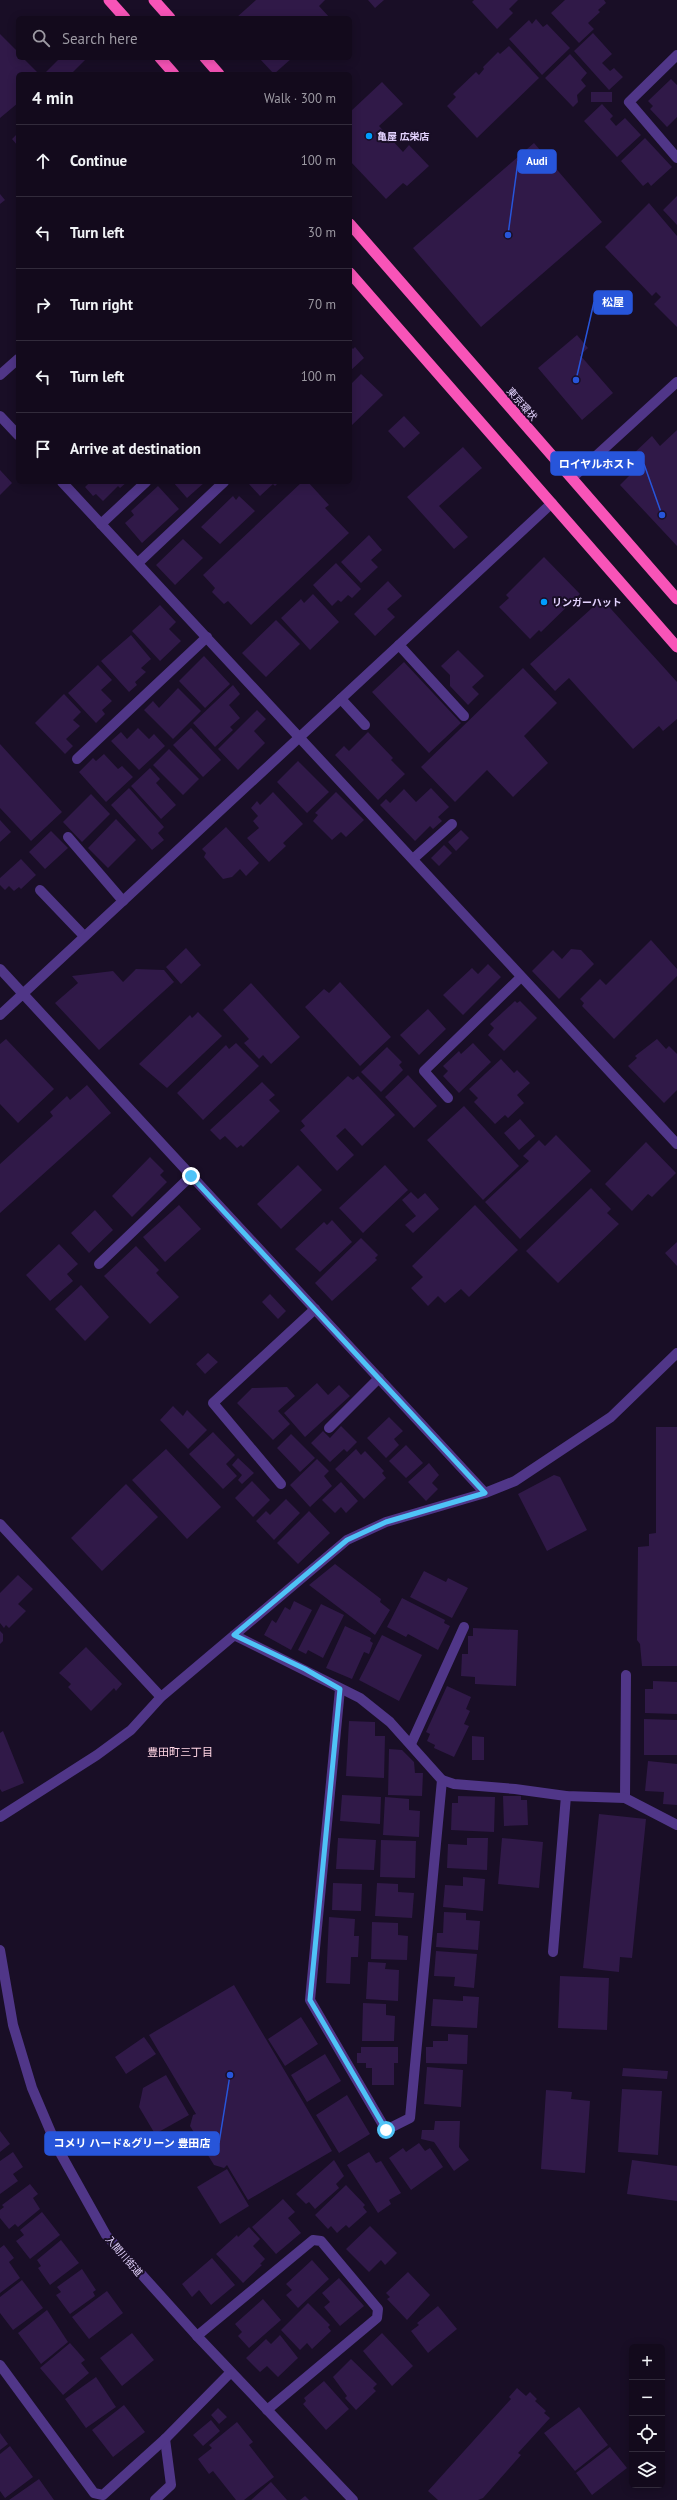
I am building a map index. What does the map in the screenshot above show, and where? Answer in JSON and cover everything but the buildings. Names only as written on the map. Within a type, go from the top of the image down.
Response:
[{"type":"highway","points":[[109,0],[123,16]]},
{"type":"highway","points":[[154,0],[168,16]]},
{"type":"highway","points":[[162,60],[172,72]]},
{"type":"highway","points":[[207,60],[217,72]]},
{"type":"highway","name":"東京環状","points":[[352,226],[677,599]]},
{"type":"highway","points":[[352,275],[552,502],[677,647]]},
{"type":"street","points":[[677,55],[628,102],[677,158]]},
{"type":"street","points":[[0,375],[16,361]]},
{"type":"street","points":[[572,478],[677,382]]},
{"type":"street","points":[[1,419],[16,433]]},
{"type":"street","points":[[64,484],[301,737],[521,977],[677,1144]]},
{"type":"street","points":[[101,524],[144,484]]},
{"type":"street","points":[[138,563],[222,484]]},
{"type":"street","points":[[0,1015],[341,700],[552,502]]},
{"type":"street","points":[[77,759],[207,637]]},
{"type":"street","points":[[399,646],[464,716]]},
{"type":"street","points":[[341,700],[365,725]]},
{"type":"street","points":[[413,859],[452,824]]},
{"type":"street","points":[[68,837],[123,901]]},
{"type":"street","points":[[40,890],[84,936]]},
{"type":"street","points":[[0,969],[485,1493]]},
{"type":"street","points":[[448,1098],[424,1071],[521,977]]},
{"type":"street","points":[[99,1264],[191,1176]]},
{"type":"street","points":[[281,1484],[213,1403],[315,1309]]},
{"type":"street","points":[[0,1817],[97,1755],[131,1730],[161,1697],[347,1540],[386,1522],[485,1493],[515,1481],[611,1417],[677,1353]]},
{"type":"street","points":[[329,1428],[379,1378]]},
{"type":"street","points":[[0,1524],[161,1697]]},
{"type":"street","points":[[411,1744],[464,1626]]},
{"type":"street","points":[[234,1635],[305,1669],[340,1689],[360,1698],[390,1722],[442,1780],[454,1784],[515,1789],[566,1796],[625,1798],[677,1825]]},
{"type":"street","points":[[625,1798],[626,1675]]},
{"type":"street","points":[[340,1689],[310,2000],[386,2130],[410,2118],[442,1780]]},
{"type":"street","points":[[553,1952],[566,1796]]},
{"type":"street","name":"入間川街道","points":[[0,1950],[13,2025],[30,2081],[58,2149],[106,2235],[197,2336],[352,2500]]},
{"type":"street","points":[[197,2336],[313,2240],[321,2241],[378,2309],[377,2318],[267,2410]]},
{"type":"street","points":[[0,2365],[94,2493],[103,2495],[165,2439],[231,2372]]},
{"type":"street","points":[[155,2500],[171,2485],[165,2439]]},
{"type":"place","name":"亀屋 広栄店","points":[[369,136]]},
{"type":"place","name":"Audi","points":[[508,235]]},
{"type":"place","name":"松屋","points":[[576,380]]},
{"type":"place","name":"ロイヤルホスト","points":[[662,515]]},
{"type":"place","name":"リンガーハット","points":[[544,602]]},
{"type":"place","name":"コメリ ハード&グリーン 豊田店","points":[[230,2075]]},
{"type":"district","name":"豊田町三丁目","points":[[180,1752]]},
{"type":"route","points":[[191,1176],[485,1493],[386,1522],[347,1540],[310,1569],[234,1635],[305,1669],[340,1689],[310,2000],[386,2130]]}]
